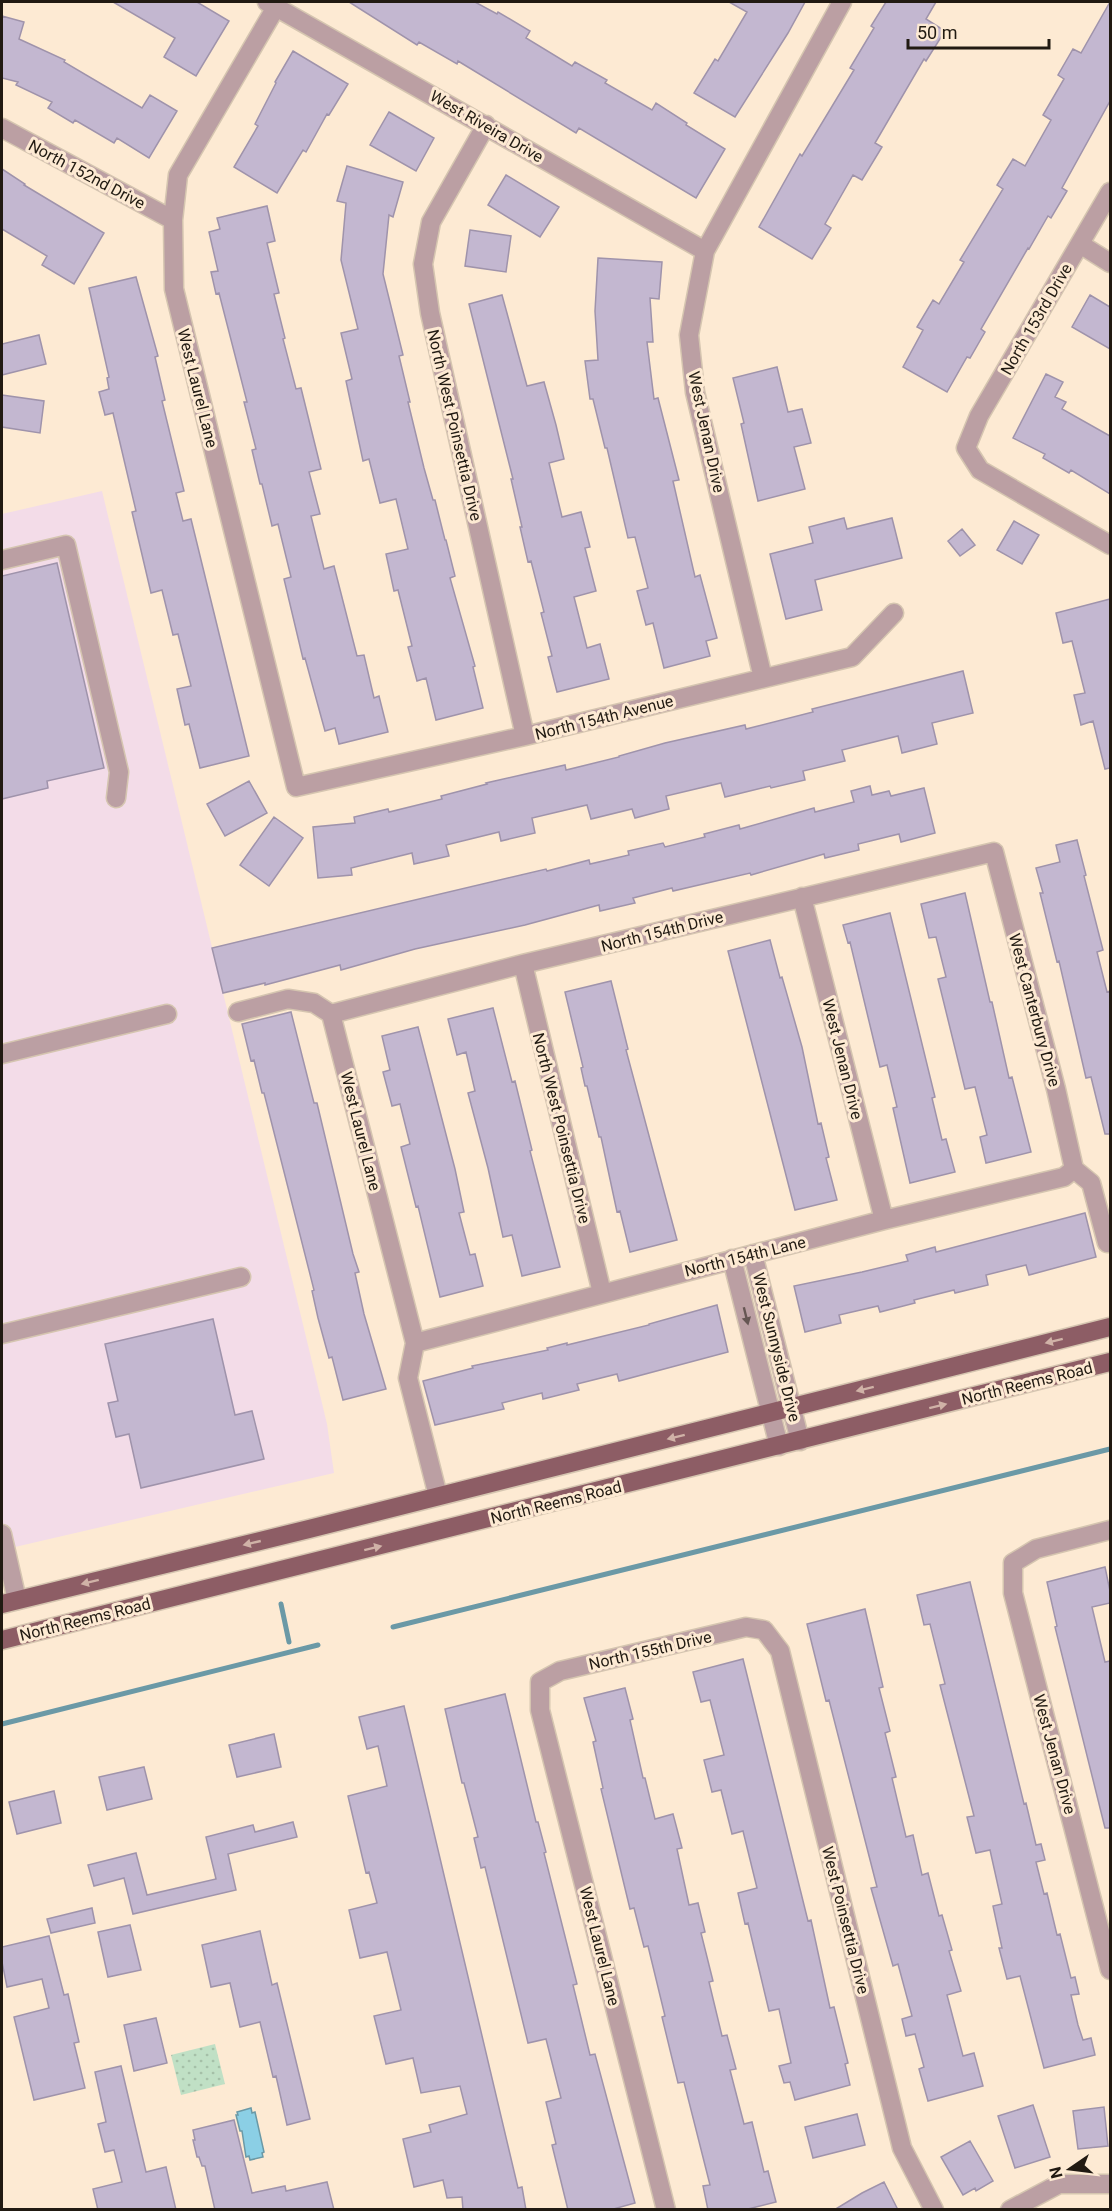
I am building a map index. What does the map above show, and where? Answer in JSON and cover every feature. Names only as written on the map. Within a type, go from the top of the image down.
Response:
[{"type":"main road","name":"North Reems Road","points":[[9,1602],[309,1529],[1110,1327]]},
{"type":"main road","name":"North Reems Road","points":[[2,1640],[1110,1362]]},
{"type":"main road","points":[[309,1529],[317,1562]]},
{"type":"street","name":"West Jenan Drive","points":[[763,678],[695,392],[690,335],[705,251],[842,2]]},
{"type":"street","name":"West Riveira Drive","points":[[272,4],[486,124],[705,251]]},
{"type":"street","name":"West Laurel Lane","points":[[272,4],[178,175],[173,220],[174,290],[296,787]]},
{"type":"street","name":"North West Poinsettia Drive","points":[[486,124],[431,222],[423,264],[430,313],[525,736]]},
{"type":"street","name":"North 152nd Drive","points":[[2,128],[173,220]]},
{"type":"street","name":"North 153rd Drive","points":[[1110,192],[979,416],[966,448],[980,470],[1110,546]]},
{"type":"street","points":[[1080,244],[1110,263]]},
{"type":"street","points":[[2,560],[66,545],[119,772],[116,798]]},
{"type":"street","name":"North 154th Avenue","points":[[296,787],[525,736],[852,657],[894,614]]},
{"type":"street","name":"North 154th Drive","points":[[331,1014],[523,964],[993,852]]},
{"type":"street","name":"West Canterbury Drive","points":[[993,852],[1056,1089],[1074,1169]]},
{"type":"street","name":"West Jenan Drive","points":[[802,897],[884,1220]]},
{"type":"street","name":"North West Poinsettia Drive","points":[[523,964],[602,1293]]},
{"type":"street","points":[[238,1012],[288,999],[314,1003],[331,1014]]},
{"type":"street","points":[[2,1054],[167,1014]]},
{"type":"street","name":"West Laurel Lane","points":[[331,1014],[415,1343]]},
{"type":"street","points":[[1074,1169],[1091,1184],[1107,1243]]},
{"type":"street","name":"North 154th Lane","points":[[415,1343],[884,1220],[1064,1177],[1074,1169]]},
{"type":"street","name":"West Sunnyside Drive","points":[[753,1254],[800,1441]]},
{"type":"street","name":"West Sunnyside Drive","points":[[732,1259],[779,1446]]},
{"type":"street","points":[[2,1334],[241,1277]]},
{"type":"street","points":[[415,1343],[408,1378],[438,1496]]},
{"type":"street","name":"West Jenan Drive","points":[[1110,1530],[1036,1549],[1013,1563],[1013,1593],[1110,1970]]},
{"type":"street","points":[[2,1534],[9,1602]]},
{"type":"street","name":"North 155th Drive","points":[[540,1682],[560,1671],[746,1627],[764,1630]]},
{"type":"street","name":"West Poinsettia Drive","points":[[764,1630],[780,1651],[902,2148],[934,2210]]},
{"type":"street","name":"West Laurel Lane","points":[[540,1682],[540,1710],[666,2210]]},
{"type":"street","points":[[1010,2210],[1059,2184],[1110,2184]]},
{"type":"shaded area","points":[[102,491],[327,1424],[334,1473],[2,1550],[2,514]]},
{"type":"green space","points":[[215,2044],[225,2084],[181,2095],[171,2055]]},
{"type":"water","points":[[251,2108],[252,2113],[255,2112],[264,2152],[263,2157],[250,2160],[249,2156],[246,2157],[242,2131],[240,2131],[236,2115],[238,2115],[237,2112]]},
{"type":"building","points":[[113,2],[197,2],[229,21],[196,76],[164,57],[175,38]]},
{"type":"building","points":[[349,2],[475,2],[497,14],[498,12],[530,31],[526,38],[572,66],[575,62],[607,80],[605,83],[652,110],[656,103],[725,149],[696,198],[579,128],[576,133],[458,61],[457,64],[419,42],[417,45]]},
{"type":"building","points":[[729,2],[805,2],[735,117],[694,93],[715,59],[718,61],[747,12]]},
{"type":"building","points":[[886,2],[936,2],[926,19],[945,31],[926,61],[924,59],[875,143],[882,147],[862,180],[853,175],[825,224],[831,228],[812,259],[759,227],[800,154],[802,156],[854,70],[850,68],[874,28],[871,26]]},
{"type":"building","points":[[1110,2],[1110,101],[1062,188],[1067,191],[1051,218],[1048,216],[1028,248],[981,329],[985,332],[970,358],[967,357],[947,392],[903,367],[923,330],[917,327],[933,300],[939,304],[964,262],[960,260],[1003,189],[997,185],[1013,159],[1025,166],[1051,120],[1043,115],[1064,79],[1058,75],[1073,49],[1081,53]]},
{"type":"building","points":[[2,16],[24,22],[19,39],[65,60],[64,62],[142,108],[150,95],[177,111],[149,158],[117,138],[114,143],[75,120],[73,123],[48,108],[52,102],[16,85],[18,82],[2,78]]},
{"type":"building","points":[[293,51],[348,84],[329,115],[327,114],[306,152],[303,150],[277,193],[234,167],[258,126],[255,124]]},
{"type":"building","points":[[389,112],[434,138],[416,171],[370,145]]},
{"type":"building","points":[[347,166],[403,182],[393,217],[389,215],[383,274],[403,355],[399,356],[410,402],[408,402],[455,576],[450,578],[475,666],[473,667],[483,708],[436,720],[426,678],[417,681],[408,647],[412,646],[398,590],[394,591],[386,554],[408,549],[396,499],[380,503],[369,459],[363,461],[346,381],[352,379],[341,333],[358,329],[341,260],[346,203],[337,201]]},
{"type":"building","points":[[2,169],[24,185],[104,233],[74,284],[42,265],[47,256],[2,229]]},
{"type":"building","points":[[506,175],[559,207],[540,237],[488,205]]},
{"type":"building","points":[[267,206],[275,241],[267,243],[279,293],[274,294],[285,338],[283,339],[296,389],[301,388],[321,469],[309,472],[320,514],[311,516],[324,569],[334,566],[357,656],[364,655],[374,698],[379,696],[388,732],[339,744],[335,728],[325,731],[305,658],[303,659],[284,579],[291,577],[278,524],[272,526],[262,484],[260,484],[252,450],[256,449],[244,402],[247,402],[219,293],[216,294],[211,272],[218,271],[209,232],[220,229],[217,218]]},
{"type":"building","points":[[470,230],[511,236],[506,272],[465,266]]},
{"type":"building","points":[[598,258],[662,262],[659,299],[650,298],[653,342],[647,342],[654,399],[658,398],[679,480],[673,481],[695,577],[700,575],[717,638],[706,641],[710,656],[664,668],[653,623],[646,625],[637,591],[648,588],[635,537],[628,538],[607,448],[605,448],[593,399],[590,399],[585,361],[598,360],[595,311]]},
{"type":"building","points":[[136,277],[158,356],[155,357],[165,400],[162,401],[184,491],[176,493],[183,521],[191,519],[249,756],[200,768],[189,724],[185,725],[177,689],[191,686],[178,634],[173,635],[162,590],[151,593],[132,512],[136,511],[113,413],[105,415],[99,392],[109,389],[107,378],[109,377],[89,288]]},
{"type":"building","points":[[502,295],[527,386],[544,382],[556,425],[564,459],[549,463],[562,517],[581,512],[590,547],[585,548],[596,591],[574,597],[587,648],[600,644],[609,679],[557,692],[548,657],[552,656],[541,613],[544,612],[531,561],[528,562],[511,479],[513,479],[469,304]]},
{"type":"building","points":[[1090,295],[1110,307],[1110,349],[1072,327]]},
{"type":"building","points":[[39,335],[46,364],[2,375],[2,344]]},
{"type":"building","points":[[777,367],[788,412],[802,409],[811,443],[794,447],[805,489],[758,501],[741,424],[744,423],[733,378]]},
{"type":"building","points":[[1046,374],[1063,382],[1055,397],[1066,402],[1062,409],[1110,436],[1110,494],[1071,470],[1069,473],[1043,458],[1045,454],[1013,438]]},
{"type":"building","points":[[2,395],[44,401],[40,433],[2,427]]},
{"type":"building","points":[[844,518],[847,529],[892,518],[902,558],[815,580],[822,610],[786,619],[770,554],[813,543],[809,527]]},
{"type":"building","points":[[1014,521],[1039,535],[1022,564],[997,550]]},
{"type":"building","points":[[962,529],[975,545],[960,556],[948,541]]},
{"type":"building","points":[[57,563],[104,768],[47,781],[48,788],[2,799],[2,576]]},
{"type":"building","points":[[1110,599],[1110,768],[1105,769],[1093,721],[1081,725],[1074,695],[1085,693],[1072,641],[1063,643],[1056,613]]},
{"type":"building","points":[[963,671],[973,713],[932,723],[937,744],[902,753],[898,736],[842,750],[845,761],[803,771],[805,780],[725,797],[721,783],[666,796],[669,809],[635,818],[632,809],[591,819],[587,805],[532,818],[535,833],[501,841],[499,832],[446,845],[449,856],[414,864],[412,853],[351,868],[352,875],[318,878],[313,827],[355,823],[354,817],[388,809],[389,812],[442,799],[441,796],[486,783],[565,765],[566,770],[665,743],[745,725],[746,729],[813,712],[812,709]]},
{"type":"building","points":[[249,781],[267,813],[225,836],[207,804]]},
{"type":"building","points":[[870,786],[872,795],[889,791],[891,796],[924,788],[935,833],[901,842],[899,834],[858,844],[859,850],[825,858],[824,854],[751,875],[750,873],[673,891],[672,888],[633,898],[635,903],[600,911],[599,905],[525,925],[415,949],[341,970],[340,965],[265,985],[265,983],[223,993],[212,948],[546,869],[547,871],[589,860],[590,864],[629,855],[628,851],[663,843],[665,847],[705,837],[704,834],[739,825],[740,829],[814,808],[815,812],[854,802],[851,791]]},
{"type":"building","points":[[274,817],[303,838],[269,886],[240,865]]},
{"type":"building","points":[[1077,840],[1103,950],[1097,952],[1107,992],[1110,991],[1110,1134],[1105,1134],[1091,1077],[1086,1078],[1059,961],[1057,962],[1040,893],[1043,893],[1036,868],[1060,862],[1056,845]]},
{"type":"building","points":[[965,893],[1009,1078],[1012,1077],[1031,1152],[986,1163],[980,1137],[987,1135],[975,1087],[965,1089],[938,979],[946,977],[936,937],[929,938],[921,904]]},
{"type":"building","points":[[890,913],[935,1097],[932,1098],[942,1140],[946,1139],[955,1172],[910,1183],[893,1108],[897,1107],[887,1065],[880,1067],[850,942],[848,943],[843,925]]},
{"type":"building","points":[[770,940],[802,1047],[837,1200],[795,1210],[728,951]]},
{"type":"building","points":[[611,981],[628,1049],[626,1050],[677,1240],[630,1252],[620,1211],[617,1212],[601,1137],[599,1137],[587,1086],[585,1086],[581,1068],[583,1067],[565,992]]},
{"type":"building","points":[[493,1008],[512,1082],[515,1081],[532,1150],[530,1151],[560,1267],[522,1276],[512,1235],[503,1237],[468,1093],[475,1091],[466,1052],[457,1055],[448,1019]]},
{"type":"building","points":[[291,1012],[314,1103],[317,1103],[359,1272],[355,1273],[364,1314],[386,1389],[343,1400],[332,1357],[329,1358],[318,1318],[312,1291],[314,1290],[264,1093],[262,1093],[254,1060],[251,1061],[242,1024]]},
{"type":"building","points":[[418,1027],[455,1169],[464,1212],[459,1213],[470,1255],[475,1254],[483,1286],[440,1297],[401,1147],[410,1144],[400,1104],[392,1106],[383,1072],[390,1070],[382,1036]]},
{"type":"building","points":[[1085,1213],[1096,1257],[1029,1275],[1026,1265],[986,1275],[988,1285],[955,1293],[954,1290],[914,1300],[915,1303],[880,1312],[878,1306],[839,1315],[841,1323],[805,1332],[794,1286],[908,1261],[906,1255],[935,1247],[936,1252]]},
{"type":"building","points":[[717,1305],[728,1352],[619,1381],[617,1374],[577,1384],[579,1390],[543,1399],[542,1393],[502,1403],[504,1409],[435,1425],[423,1381],[473,1368],[472,1366],[649,1325]]},
{"type":"building","points":[[213,1319],[235,1415],[252,1411],[264,1459],[141,1488],[129,1434],[116,1437],[108,1403],[118,1401],[105,1344]]},
{"type":"building","points":[[1105,1567],[1110,1603],[1092,1607],[1105,1662],[1110,1661],[1110,1828],[1105,1828],[1055,1627],[1057,1626],[1047,1582]]},
{"type":"building","points":[[970,1582],[1024,1804],[1026,1803],[1036,1845],[1041,1844],[1045,1860],[1036,1862],[1044,1894],[1047,1893],[1071,1978],[1075,1977],[1079,1994],[1071,1995],[1078,2025],[1083,2040],[1091,2038],[1095,2055],[1044,2068],[1020,1976],[1007,1979],[999,1948],[1002,1948],[993,1906],[1002,1904],[990,1850],[976,1853],[967,1817],[974,1816],[940,1685],[945,1684],[930,1624],[924,1625],[917,1595]]},
{"type":"building","points":[[865,1609],[883,1687],[879,1688],[890,1731],[885,1733],[896,1777],[892,1778],[906,1837],[913,1835],[922,1875],[928,1873],[939,1916],[942,1915],[952,1950],[949,1951],[961,1991],[947,1995],[963,2056],[974,2053],[983,2086],[928,2101],[919,2069],[924,2067],[915,2034],[906,2036],[902,2019],[912,2016],[898,1964],[893,1966],[871,1888],[877,1887],[807,1624]]},
{"type":"building","points":[[743,1659],[808,1921],[811,1920],[830,2008],[834,2007],[848,2063],[845,2064],[850,2085],[795,2100],[790,2082],[784,2083],[779,2066],[791,2063],[779,2009],[769,2011],[748,1923],[745,1924],[738,1893],[757,1888],[743,1831],[732,1834],[721,1790],[712,1792],[704,1760],[724,1755],[710,1700],[701,1702],[693,1672]]},
{"type":"building","points":[[625,1688],[643,1778],[645,1778],[655,1819],[673,1814],[682,1848],[677,1849],[689,1905],[698,1903],[705,1932],[701,1933],[713,1981],[709,1982],[722,2036],[727,2035],[736,2069],[730,2070],[744,2124],[752,2122],[764,2172],[768,2171],[776,2202],[744,2210],[708,2210],[703,2186],[710,2185],[684,2082],[678,2083],[648,1946],[644,1947],[634,1908],[630,1909],[601,1789],[603,1788],[593,1742],[596,1741],[584,1698]]},
{"type":"building","points":[[505,1694],[536,1822],[538,1822],[546,1852],[544,1853],[577,1984],[573,1985],[590,2055],[595,2054],[635,2203],[610,2210],[568,2210],[552,2145],[556,2144],[546,2102],[561,2098],[546,2039],[528,2043],[485,1867],[481,1868],[474,1838],[478,1837],[464,1783],[462,1783],[445,1709]]},
{"type":"building","points":[[404,1706],[518,2188],[522,2187],[526,2210],[463,2210],[462,2197],[447,2198],[443,2180],[414,2187],[403,2139],[431,2132],[429,2125],[467,2114],[460,2086],[421,2093],[413,2058],[386,2064],[374,2016],[401,2010],[387,1952],[360,1958],[349,1910],[377,1903],[369,1872],[366,1873],[348,1796],[387,1786],[378,1746],[367,1749],[359,1717]]},
{"type":"building","points":[[274,1734],[281,1767],[237,1777],[229,1745]]},
{"type":"building","points":[[144,1767],[152,1799],[107,1810],[99,1777]]},
{"type":"building","points":[[54,1791],[61,1823],[17,1834],[9,1802]]},
{"type":"building","points":[[293,1822],[297,1837],[228,1854],[236,1890],[133,1914],[124,1878],[94,1886],[88,1865],[136,1853],[147,1895],[216,1879],[206,1837],[253,1825],[255,1832]]},
{"type":"building","points":[[92,1908],[95,1923],[51,1933],[47,1919]]},
{"type":"building","points":[[130,1925],[141,1970],[108,1977],[98,1932]]},
{"type":"building","points":[[260,1931],[272,1985],[277,1983],[310,2119],[287,2125],[260,2022],[240,2027],[230,1983],[211,1987],[202,1945]]},
{"type":"building","points":[[49,1936],[64,1995],[68,1994],[79,2042],[74,2043],[85,2088],[34,2100],[14,2017],[49,2008],[42,1979],[7,1987],[2,1962],[2,1947]]},
{"type":"building","points":[[156,2018],[167,2063],[134,2071],[124,2025]]},
{"type":"building","points":[[121,2066],[146,2172],[166,2167],[176,2210],[98,2210],[93,2189],[122,2182],[114,2150],[105,2152],[98,2124],[106,2122],[95,2072]]},
{"type":"building","points":[[1033,2105],[1050,2157],[1015,2168],[998,2116]]},
{"type":"building","points":[[1104,2107],[1108,2146],[1078,2149],[1073,2111]]},
{"type":"building","points":[[857,2114],[865,2145],[813,2158],[805,2127]]},
{"type":"building","points":[[234,2120],[252,2193],[285,2186],[286,2191],[327,2182],[334,2210],[215,2210],[205,2166],[202,2166],[197,2157],[193,2130]]},
{"type":"building","points":[[970,2141],[993,2181],[976,2191],[975,2188],[963,2195],[941,2157]]},
{"type":"building","points":[[884,2182],[898,2210],[834,2210],[862,2193]]},
{"type":"waterway","points":[[393,1627],[1110,1449]]},
{"type":"waterway","points":[[281,1604],[289,1642]]},
{"type":"waterway","points":[[2,1724],[318,1645]]}]
